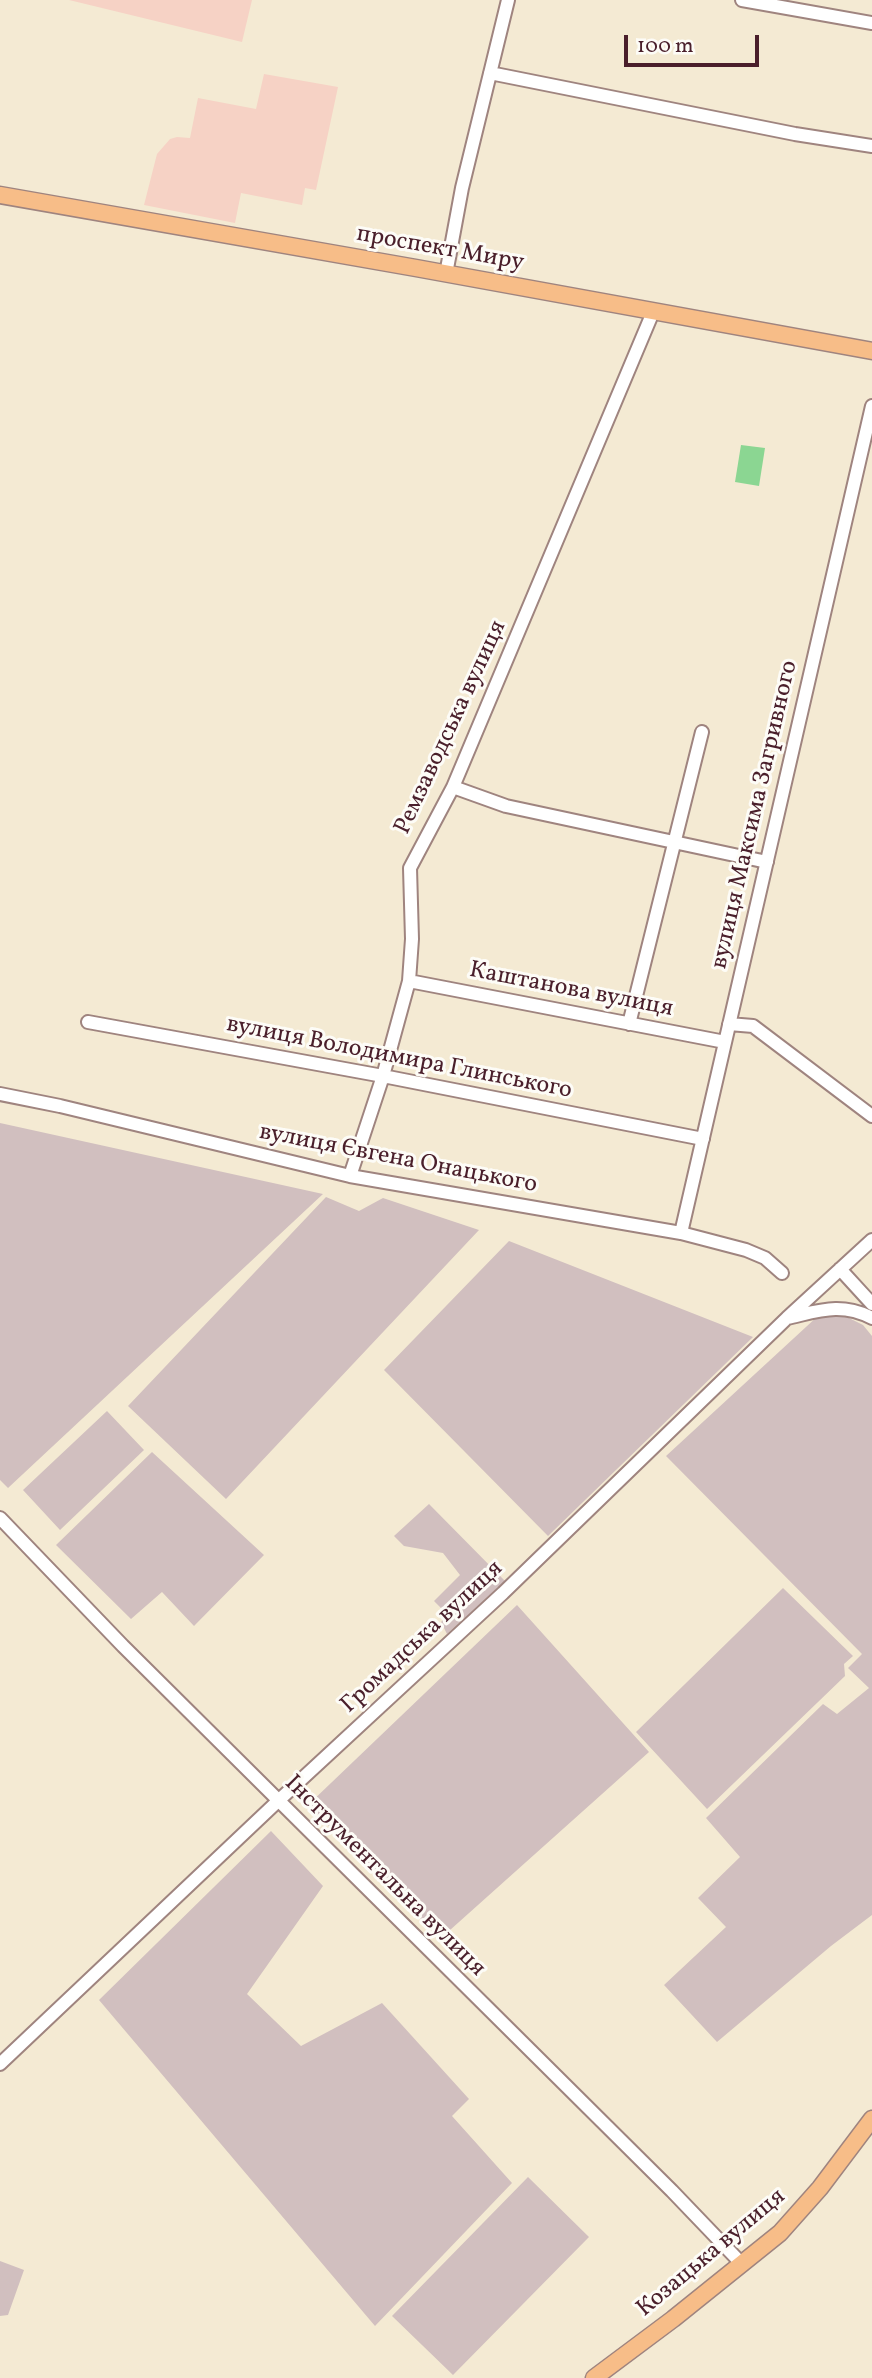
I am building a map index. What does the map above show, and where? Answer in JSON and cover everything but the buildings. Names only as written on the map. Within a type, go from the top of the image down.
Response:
[{"type":"main road","name":"проспект Миру","points":[[0,195],[872,351]]},
{"type":"main road","name":"Козацька вулиця","points":[[594,2378],[780,2233],[872,2119]]},
{"type":"street","points":[[446,274],[461,195],[508,0]]},
{"type":"street","points":[[742,0],[872,23]]},
{"type":"street","points":[[490,74],[795,134],[872,146]]},
{"type":"street","name":"Ремзаводська вулиця","points":[[350,1176],[383,1076],[409,981],[412,939],[410,868],[453,787],[653,312]]},
{"type":"street","name":"вулиця Максима Загривного","points":[[681,1233],[872,406]]},
{"type":"street","points":[[629,1024],[702,732]]},
{"type":"street","points":[[453,787],[506,806],[767,862]]},
{"type":"street","name":"Каштанова вулиця","points":[[409,981],[725,1042]]},
{"type":"street","name":"вулиця Володимира Глинського","points":[[88,1022],[703,1139]]},
{"type":"street","points":[[729,1024],[753,1026],[872,1116]]},
{"type":"street","name":"вулиця Євгена Онацького","points":[[0,1094],[60,1105],[350,1176],[681,1233],[746,1250],[765,1258],[782,1273]]},
{"type":"street","name":"Громадська вулиця","points":[[0,2064],[278,1801],[495,1601],[787,1318],[872,1240]]},
{"type":"street","points":[[840,1269],[872,1304]]},
{"type":"street","points":[[787,1318],[841,1308],[856,1310],[872,1318]]},
{"type":"street","name":"Інструментальна вулиця","points":[[0,1518],[122,1646],[643,2162],[741,2263]]},
{"type":"shaded area","points":[[69,0],[252,0],[242,42]]},
{"type":"shaded area","points":[[264,74],[338,87],[316,190],[305,188],[302,205],[241,193],[235,223],[144,205],[157,154],[170,139],[190,138],[198,98],[256,109]]},
{"type":"shaded area","points":[[0,1123],[323,1194],[8,1488],[0,1480]]},
{"type":"shaded area","points":[[326,1197],[359,1211],[383,1198],[479,1230],[226,1499],[128,1406]]},
{"type":"shaded area","points":[[509,1241],[753,1337],[548,1536],[384,1370]]},
{"type":"shaded area","points":[[819,1315],[845,1316],[863,1325],[872,1336],[872,1915],[717,2042],[664,1985],[726,1927],[698,1898],[740,1857],[706,1818],[823,1704],[837,1714],[869,1688],[848,1668],[862,1654],[666,1456]]},
{"type":"shaded area","points":[[107,1411],[144,1450],[60,1530],[23,1490]]},
{"type":"shaded area","points":[[152,1452],[264,1555],[194,1626],[162,1592],[131,1619],[56,1545]]},
{"type":"shaded area","points":[[429,1504],[505,1581],[447,1634],[441,1622],[448,1615],[434,1601],[460,1575],[443,1553],[404,1546],[394,1536]]},
{"type":"shaded area","points":[[783,1588],[853,1656],[844,1664],[845,1676],[707,1809],[636,1732]]},
{"type":"shaded area","points":[[517,1605],[649,1752],[440,1939],[308,1805]]},
{"type":"shaded area","points":[[271,1831],[323,1886],[247,1994],[301,2046],[382,2003],[469,2099],[452,2116],[512,2183],[375,2326],[99,2000]]},
{"type":"shaded area","points":[[528,2177],[589,2237],[453,2375],[392,2316]]},
{"type":"shaded area","points":[[0,2261],[24,2270],[8,2315],[0,2316]]},
{"type":"green space","points":[[741,445],[765,448],[759,486],[735,482]]}]
